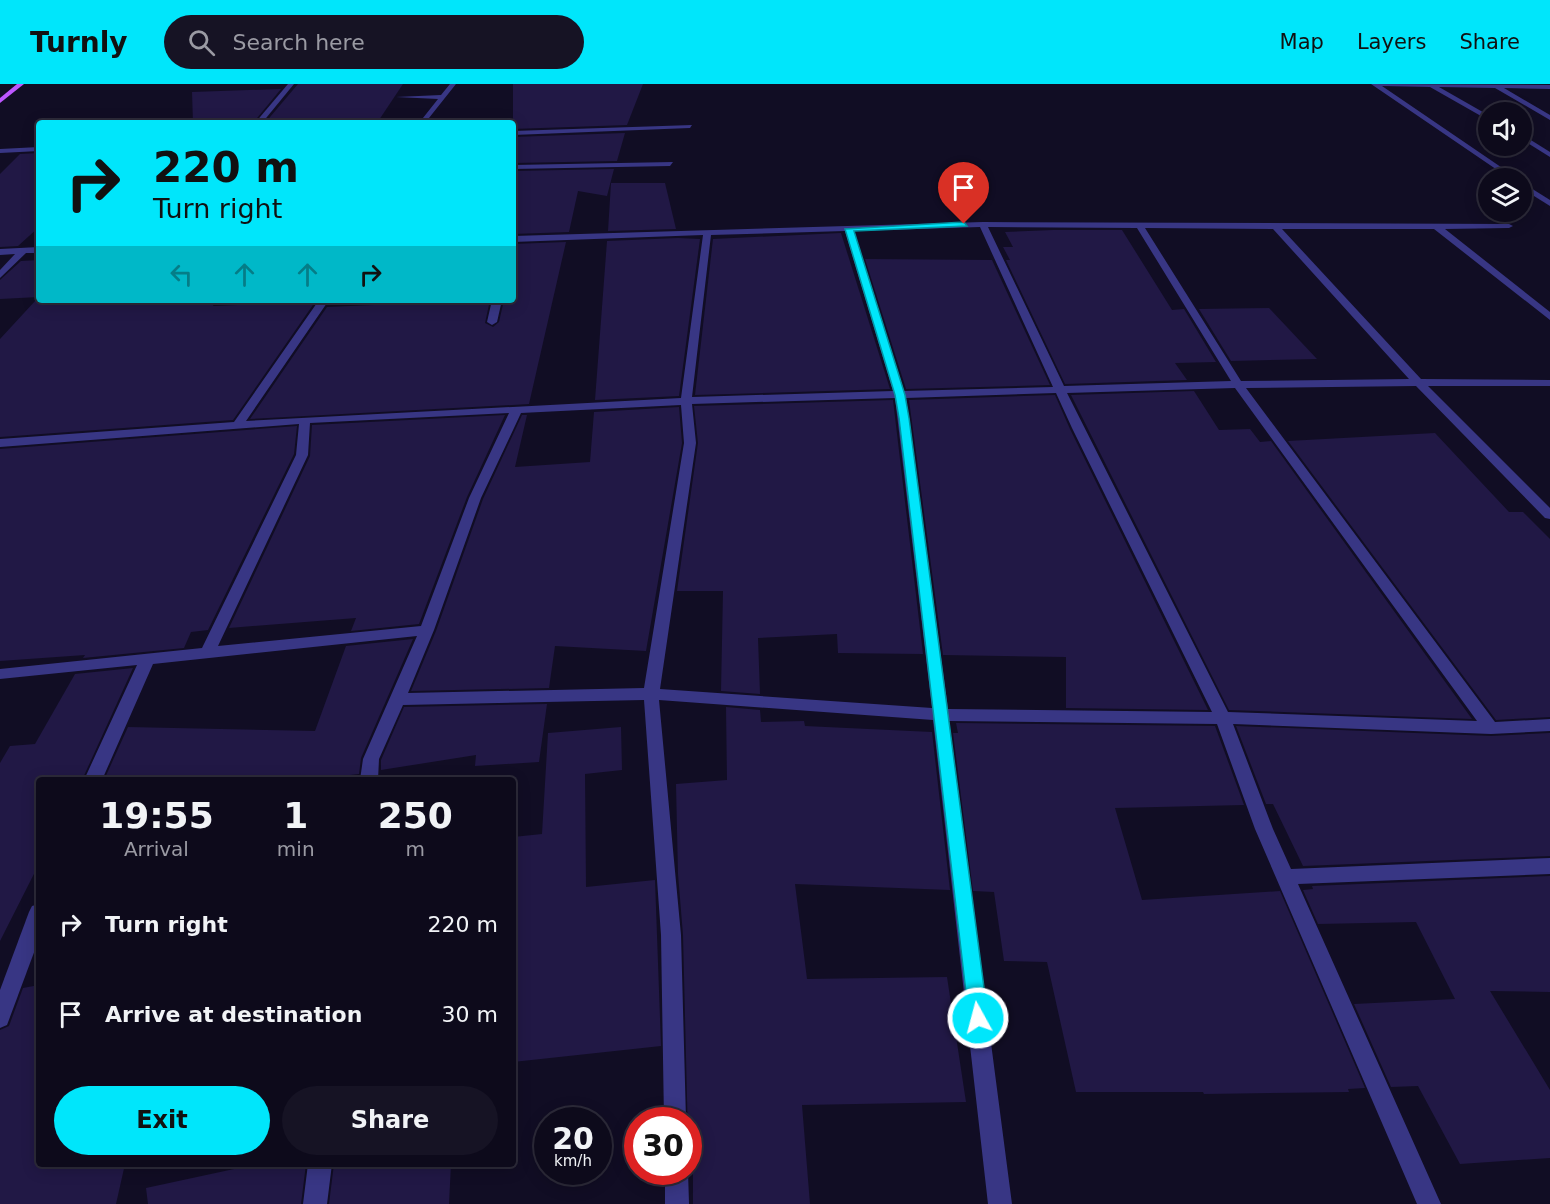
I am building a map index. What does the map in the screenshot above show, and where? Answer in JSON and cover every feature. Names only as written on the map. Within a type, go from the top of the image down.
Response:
[{"type":"main road","points":[[0,101],[21,84]]},
{"type":"street","points":[[261,120],[291,84]]},
{"type":"street","points":[[424,120],[453,84]]},
{"type":"street","points":[[1374,84],[1550,87]]},
{"type":"street","points":[[1374,84],[1498,168]]},
{"type":"street","points":[[1429,85],[1478,112]]},
{"type":"street","points":[[1495,85],[1550,118]]},
{"type":"street","points":[[399,97],[442,97]]},
{"type":"street","points":[[516,133],[690,126]]},
{"type":"street","points":[[1532,143],[1550,155]]},
{"type":"street","points":[[0,151],[36,149]]},
{"type":"street","points":[[516,167],[670,164]]},
{"type":"street","points":[[1532,192],[1550,204]]},
{"type":"street","points":[[983,224],[1060,391],[1223,718],[1285,877],[1429,1204]]},
{"type":"street","points":[[516,239],[707,235],[983,224],[1509,226]]},
{"type":"street","points":[[1139,225],[1239,386],[1491,728]]},
{"type":"street","points":[[1274,225],[1418,382],[1550,515]]},
{"type":"street","points":[[1437,227],[1550,317]]},
{"type":"street","points":[[849,229],[900,395],[943,714],[1000,1204]]},
{"type":"street","points":[[675,1107],[671,935],[651,694],[690,443],[686,401],[707,235]]},
{"type":"street","points":[[0,252],[36,250]]},
{"type":"street","points":[[0,275],[23,251]]},
{"type":"street","points":[[238,424],[322,303]]},
{"type":"street","points":[[492,322],[496,303]]},
{"type":"street","points":[[0,443],[238,424],[686,401],[1418,382],[1550,383]]},
{"type":"street","points":[[369,777],[371,759],[427,630],[475,498],[516,411]]},
{"type":"street","points":[[208,651],[302,455],[305,420]]},
{"type":"street","points":[[0,674],[427,630]]},
{"type":"street","points":[[94,777],[148,657]]},
{"type":"street","points":[[396,699],[651,694],[943,714],[1223,718],[1491,728],[1550,725]]},
{"type":"street","points":[[1285,877],[1550,867]]},
{"type":"street","points":[[0,1018],[36,920]]},
{"type":"street","points":[[315,1204],[321,1167]]},
{"type":"street","points":[[676,1185],[677,1204]]},
{"type":"building","points":[[298,84],[403,84],[379,120],[268,120]]},
{"type":"building","points":[[513,84],[643,84],[627,125],[516,129],[516,120],[513,120]]},
{"type":"building","points":[[281,89],[255,120],[193,120],[192,92]]},
{"type":"building","points":[[625,133],[617,161],[516,163],[516,137]]},
{"type":"building","points":[[36,153],[36,230],[18,246],[0,247],[0,174],[20,154]]},
{"type":"building","points":[[614,169],[607,196],[578,191],[569,232],[516,234],[516,171]]},
{"type":"building","points":[[611,183],[665,183],[676,229],[608,231]]},
{"type":"building","points":[[1122,230],[1172,310],[1184,309],[1216,362],[1175,363],[1187,380],[1065,384],[1006,260],[1010,260],[1003,247],[1013,247],[1005,232]]},
{"type":"building","points":[[841,233],[890,389],[695,395],[713,239]]},
{"type":"building","points":[[700,239],[679,396],[595,400],[607,241]]},
{"type":"building","points":[[566,242],[529,404],[250,419],[327,307],[489,303],[485,323],[493,327],[499,322],[503,303],[516,303],[516,244]]},
{"type":"building","points":[[865,259],[992,260],[1050,385],[906,389]]},
{"type":"building","points":[[36,260],[36,297],[0,299],[0,280],[21,261]]},
{"type":"building","points":[[36,300],[36,303],[214,303],[213,306],[314,303],[233,420],[0,437],[0,339]]},
{"type":"building","points":[[1269,308],[1317,359],[1231,361],[1199,309]]},
{"type":"building","points":[[1194,391],[1219,430],[1250,429],[1260,442],[1271,441],[1472,719],[1229,710],[1071,395]]},
{"type":"building","points":[[1055,395],[1208,710],[1066,708],[1066,657],[943,655],[909,400]]},
{"type":"building","points":[[893,400],[923,654],[838,653],[837,634],[758,638],[760,694],[721,691],[723,591],[677,591],[698,443],[694,406]]},
{"type":"building","points":[[679,407],[682,443],[646,651],[555,646],[549,688],[411,691],[436,631],[483,499],[522,415],[527,415],[515,467],[590,462],[594,412]]},
{"type":"building","points":[[505,415],[467,497],[419,624],[351,631],[356,618],[229,628],[310,456],[312,425]]},
{"type":"building","points":[[297,426],[294,454],[208,630],[191,632],[184,648],[83,658],[85,655],[0,661],[0,449]]},
{"type":"building","points":[[1435,433],[1509,512],[1523,512],[1550,539],[1550,717],[1496,720],[1288,441]]},
{"type":"building","points":[[413,639],[361,758],[359,774],[350,777],[105,777],[128,727],[315,731],[346,646]]},
{"type":"building","points":[[133,668],[83,777],[36,777],[36,870],[0,941],[0,763],[10,746],[35,744],[75,674]]},
{"type":"building","points":[[547,704],[539,762],[475,766],[476,755],[381,770],[381,760],[404,707]]},
{"type":"building","points":[[726,707],[760,710],[761,722],[804,721],[805,726],[932,732],[950,890],[795,884],[807,979],[947,977],[966,1102],[802,1105],[810,1204],[693,1204],[693,1185],[702,1185],[702,1107],[687,1107],[676,784],[727,780]]},
{"type":"building","points":[[956,723],[1215,726],[1244,805],[1115,808],[1142,900],[1280,891],[1365,1088],[1348,1089],[1349,1092],[1204,1094],[1203,1092],[1076,1092],[1047,962],[1004,961],[994,892],[973,891],[953,733],[958,733]]},
{"type":"building","points":[[1236,726],[1491,736],[1550,733],[1550,856],[1303,866],[1273,804],[1266,804]]},
{"type":"building","points":[[621,727],[622,770],[585,774],[586,887],[655,880],[661,1046],[516,1062],[516,837],[542,834],[548,733]]},
{"type":"building","points":[[1550,876],[1550,992],[1490,991],[1550,1090],[1550,1158],[1460,1164],[1418,1086],[1391,1087],[1354,1004],[1455,999],[1416,922],[1318,924],[1303,890],[1313,889],[1312,886]]},
{"type":"building","points":[[36,986],[36,1167],[124,1167],[116,1204],[0,1204],[0,1030],[9,1026],[23,988]]},
{"type":"building","points":[[243,1167],[306,1167],[301,1204],[148,1204],[146,1188]]},
{"type":"building","points":[[334,1167],[451,1167],[449,1204],[329,1204]]},
{"type":"route","points":[[964,224],[849,229],[900,395],[904,418],[943,714],[978,1018]]}]
